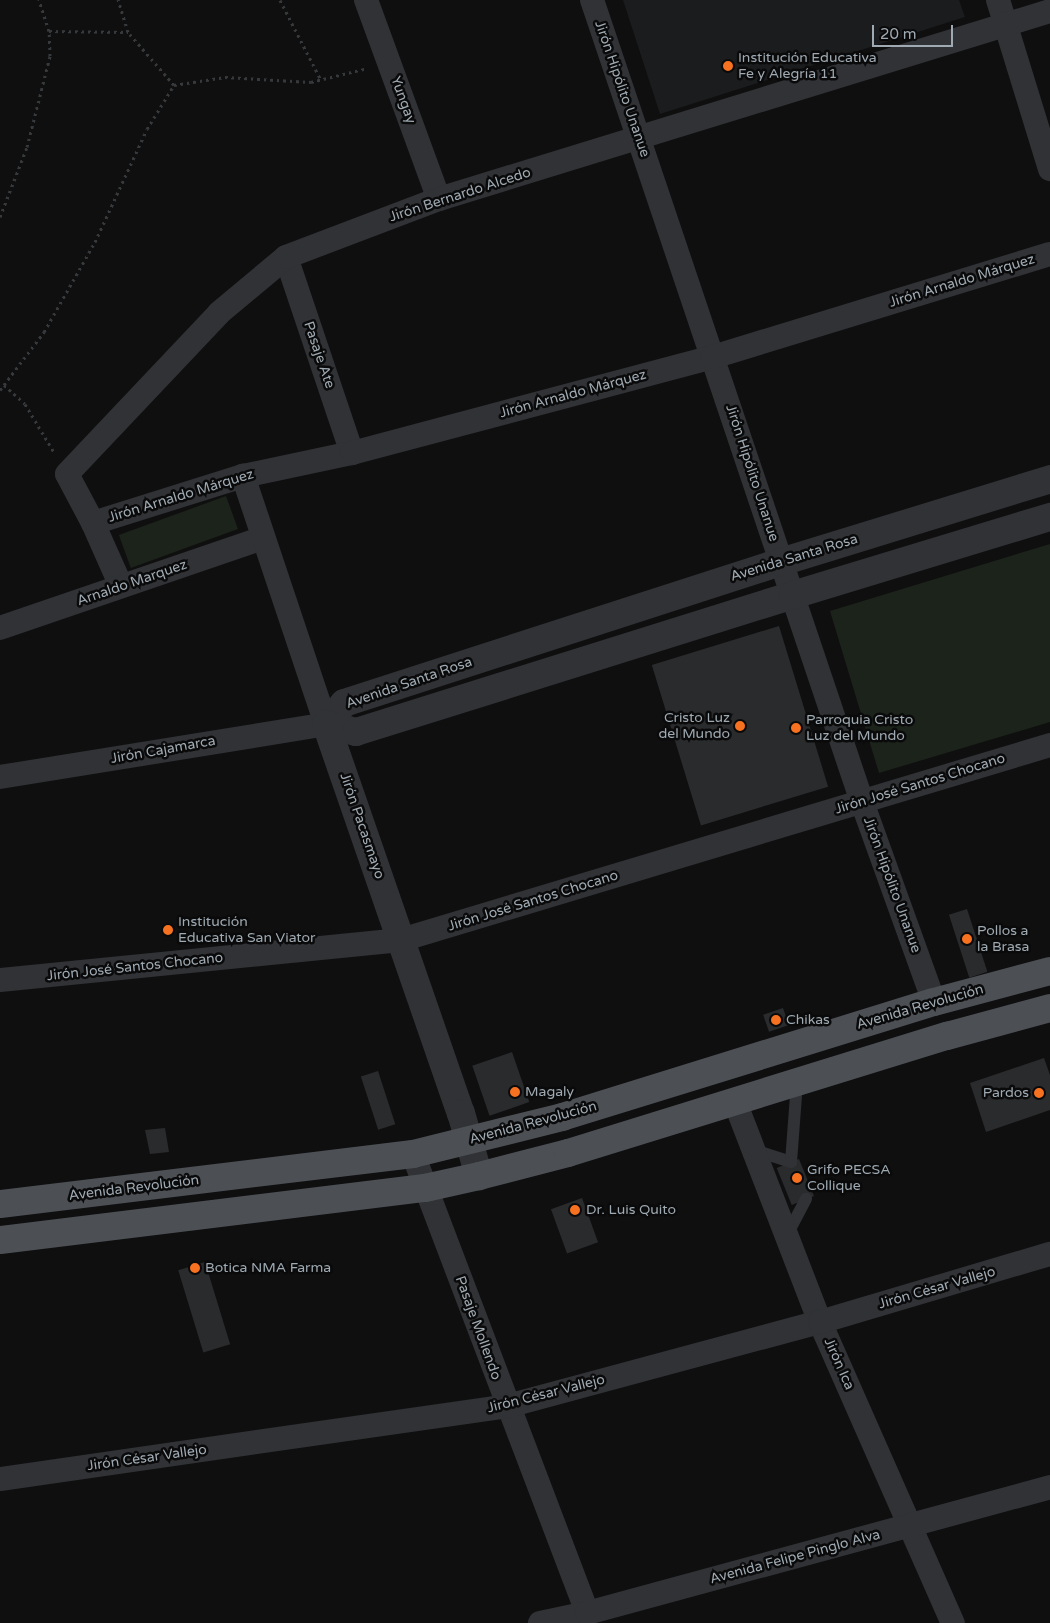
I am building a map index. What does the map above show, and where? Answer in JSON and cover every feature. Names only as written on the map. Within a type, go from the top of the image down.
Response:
[{"type":"main road","name":"Avenida Revolución","points":[[0,1204],[413,1154],[562,1117],[934,1002],[1050,971]]},
{"type":"main road","points":[[0,1240],[426,1188],[568,1153],[947,1036],[1050,1008]]},
{"type":"street","name":"Yungay","points":[[366,0],[440,199]]},
{"type":"street","name":"Jirón Hipólito Unanue","points":[[592,0],[862,802],[934,1002]]},
{"type":"street","points":[[998,0],[1050,169]]},
{"type":"street","name":"Jirón Bernardo Alcedo","points":[[67,474],[219,313],[286,257],[440,199],[1050,11]]},
{"type":"street","name":"Jirón Arnaldo Márquez","points":[[93,522],[243,476],[352,453],[713,358],[1050,254]]},
{"type":"street","name":"Pasaje Ate","points":[[286,257],[352,453]]},
{"type":"street","points":[[67,474],[93,522],[121,586]]},
{"type":"street","name":"Jirón Pacasmayo","points":[[243,476],[326,724],[461,1113],[480,1176]]},
{"type":"street","name":"Avenida Santa Rosa","points":[[1050,479],[781,562],[344,703],[326,724],[356,732],[793,595],[1050,517]]},
{"type":"street","name":"Arnaldo Marquez","points":[[0,628],[263,538]]},
{"type":"street","name":"Jirón Cajamarca","points":[[0,777],[326,724]]},
{"type":"street","name":"Jirón José Santos Chocano","points":[[0,980],[402,940],[1050,745]]},
{"type":"street","name":"Jirón Ica","points":[[735,1102],[820,1322],[953,1623]]},
{"type":"street","name":"Pasaje Mollendo","points":[[413,1154],[587,1613]]},
{"type":"street","name":"Jirón César Vallejo","points":[[0,1479],[508,1406],[820,1322],[1050,1254]]},
{"type":"street","name":"Avenida Felipe Pinglo Alva","points":[[540,1623],[587,1613],[1050,1487]]},
{"type":"lane","points":[[754,1150],[791,1162],[797,1082]]},
{"type":"lane","points":[[786,1234],[806,1200]]},
{"type":"path","points":[[0,217],[27,147],[50,56],[49,31],[39,0]]},
{"type":"path","points":[[118,0],[128,32],[174,85]]},
{"type":"path","points":[[280,0],[320,80]]},
{"type":"path","points":[[49,31],[128,32]]},
{"type":"path","points":[[0,390],[44,332],[95,242],[147,129],[174,85],[225,77],[311,82],[389,62]]},
{"type":"path","points":[[4,385],[25,404],[67,474]]},
{"type":"shaded area","name":"Institución Educativa Fe y Alegría 11","points":[[623,0],[959,0],[965,17],[660,114]]},
{"type":"shaded area","points":[[226,496],[238,529],[131,568],[119,535]]},
{"type":"shaded area","points":[[1050,544],[1050,722],[879,773],[830,611]]},
{"type":"building","name":"Cristo Luz del Mundo","points":[[779,626],[828,787],[701,826],[652,665]]},
{"type":"building","points":[[967,909],[987,972],[969,978],[949,915]]},
{"type":"building","name":"Chikas","points":[[783,1008],[789,1025],[769,1032],[763,1015]]},
{"type":"building","points":[[512,1052],[529,1102],[490,1116],[472,1066]]},
{"type":"building","points":[[1044,1058],[1050,1075],[1050,1110],[986,1132],[970,1083]]},
{"type":"building","points":[[378,1071],[395,1124],[378,1130],[361,1077]]},
{"type":"building","points":[[165,1128],[169,1152],[150,1154],[145,1130]]},
{"type":"building","points":[[799,1159],[814,1196],[792,1205],[777,1168]]},
{"type":"building","points":[[582,1198],[598,1242],[567,1253],[551,1209]]},
{"type":"building","points":[[205,1262],[230,1344],[203,1352],[178,1270]]},
{"type":"place","name":"Institución Educativa Fe y Alegría 11","points":[[728,66]]},
{"type":"place","name":"Cristo Luz del Mundo","points":[[740,726]]},
{"type":"place","name":"Parroquia Cristo Luz del Mundo","points":[[796,728]]},
{"type":"place","name":"Institución Educativa San Viator","points":[[168,930]]},
{"type":"place","name":"Pollos a la Brasa","points":[[967,939]]},
{"type":"place","name":"Chikas","points":[[776,1020]]},
{"type":"place","name":"Magaly","points":[[515,1092]]},
{"type":"place","name":"Pardos","points":[[1039,1093]]},
{"type":"place","name":"Grifo PECSA Collique","points":[[797,1178]]},
{"type":"place","name":"Dr. Luis Quito","points":[[575,1210]]},
{"type":"place","name":"Botica NMA Farma","points":[[195,1268]]}]
